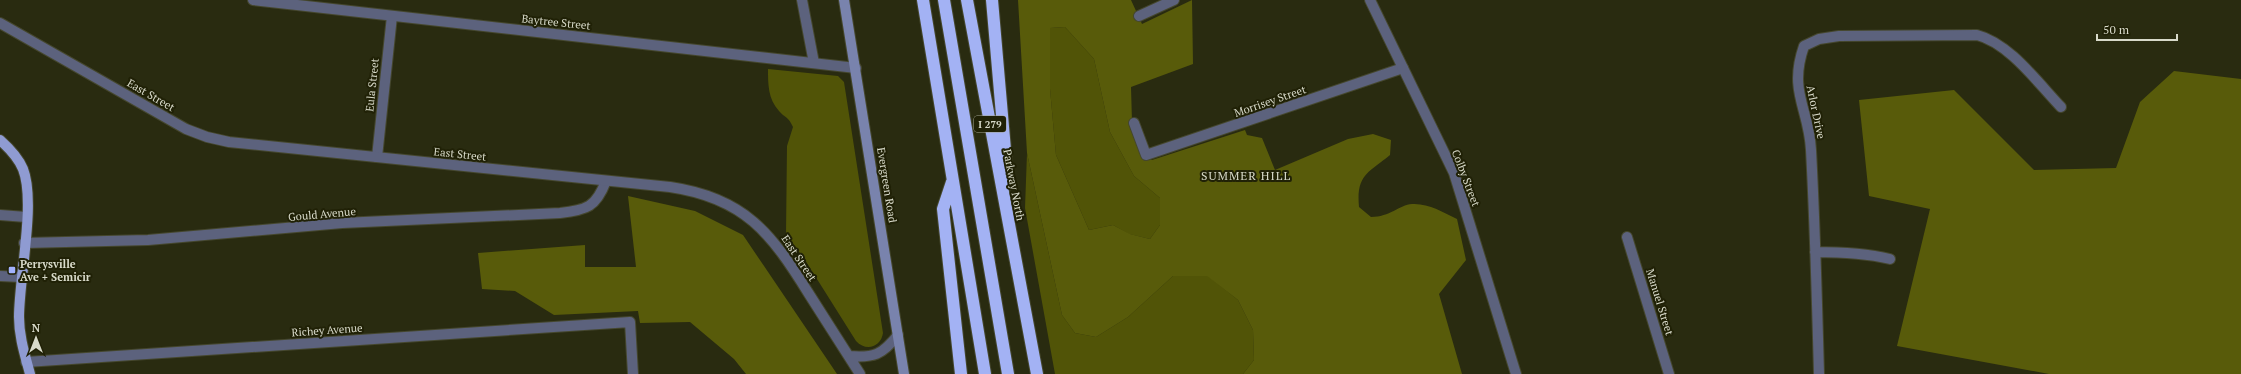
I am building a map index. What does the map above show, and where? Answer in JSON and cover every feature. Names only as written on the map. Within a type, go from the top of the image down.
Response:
[{"type":"highway","points":[[923,0],[954,179],[974,319],[985,374]]},
{"type":"highway","points":[[944,0],[1008,374]]},
{"type":"highway","name":"Parkway North","points":[[967,0],[1037,374]]},
{"type":"highway","points":[[992,0],[1013,247]]},
{"type":"highway","points":[[954,179],[943,209],[961,374]]},
{"type":"main road","name":"Evergreen Road","points":[[844,0],[904,374]]},
{"type":"main road","points":[[0,140],[16,156],[23,169],[27,190],[19,328],[30,374]]},
{"type":"street","name":"Baytree Street","points":[[253,0],[856,68]]},
{"type":"street","points":[[802,0],[814,63]]},
{"type":"street","points":[[1139,16],[1174,0]]},
{"type":"street","name":"Colby Street","points":[[1370,0],[1454,173],[1516,374]]},
{"type":"street","name":"Eula Street","points":[[377,157],[392,16]]},
{"type":"street","name":"East Street","points":[[0,23],[196,134],[229,142],[681,189],[705,195],[730,206],[752,220],[780,248],[860,374]]},
{"type":"street","name":"Arlor Drive","points":[[1819,374],[1811,141],[1800,99],[1798,83],[1799,62],[1804,46],[1819,39],[1839,36],[1977,36],[1991,40],[2004,49],[2061,106]]},
{"type":"street","name":"Morrisey Street","points":[[1134,123],[1146,156],[1403,68]]},
{"type":"street","name":"Gould Avenue","points":[[24,243],[148,240],[342,223],[573,212],[590,206],[597,200],[606,181]]},
{"type":"street","points":[[0,215],[26,217]]},
{"type":"street","name":"Manuel Street","points":[[1627,237],[1669,374]]},
{"type":"street","points":[[1815,252],[1845,251],[1890,259]]},
{"type":"street","points":[[0,276],[22,276]]},
{"type":"street","name":"Richey Avenue","points":[[26,362],[630,322],[633,374]]},
{"type":"street","points":[[849,356],[866,357],[880,353],[898,335]]},
{"type":"shaded area","points":[[1018,0],[1131,0],[1142,24],[1192,0],[1193,64],[1131,87],[1132,122],[1143,155],[1152,160],[1245,130],[1247,135],[1262,138],[1275,170],[1348,139],[1373,134],[1391,140],[1390,155],[1370,171],[1362,181],[1359,188],[1359,207],[1371,217],[1384,215],[1403,206],[1418,204],[1435,208],[1457,219],[1466,260],[1439,294],[1462,374],[1243,374],[1254,360],[1253,330],[1238,300],[1207,276],[1173,276],[1128,317],[1096,337],[1075,333],[1062,315],[1027,153]],"holes":[[[1065,27],[1094,59],[1110,132],[1134,176],[1160,198],[1160,225],[1150,239],[1130,234],[1113,225],[1089,230],[1056,155],[1050,89],[1050,28]]]},
{"type":"shaded area","points":[[1065,27],[1094,59],[1110,132],[1134,176],[1160,198],[1160,225],[1150,239],[1129,234],[1113,225],[1089,230],[1056,155],[1050,89],[1050,28]]},
{"type":"shaded area","points":[[768,69],[838,76],[844,82],[883,333],[882,338],[876,345],[868,347],[856,341],[805,260],[786,234],[787,146],[793,127],[790,121],[775,106],[769,86]]},
{"type":"shaded area","points":[[2174,71],[2241,79],[2241,374],[2049,374],[1897,346],[1930,209],[1869,196],[1859,100],[1954,90],[2034,170],[2116,168],[2140,102]]},
{"type":"shaded area","points":[[1027,153],[1062,315],[1075,333],[1096,337],[1128,317],[1173,276],[1208,276],[1238,300],[1253,330],[1254,360],[1243,374],[1055,374],[1025,208]]},
{"type":"shaded area","points":[[628,196],[695,211],[743,235],[837,374],[746,374],[734,359],[690,322],[640,323],[638,311],[554,315],[515,291],[482,289],[478,253],[585,245],[585,267],[636,267]]},
{"type":"place","name":"Perrysville Ave + Semicir","points":[[12,270]]},
{"type":"district","name":"SUMMER HILL","points":[[1246,175]]}]
